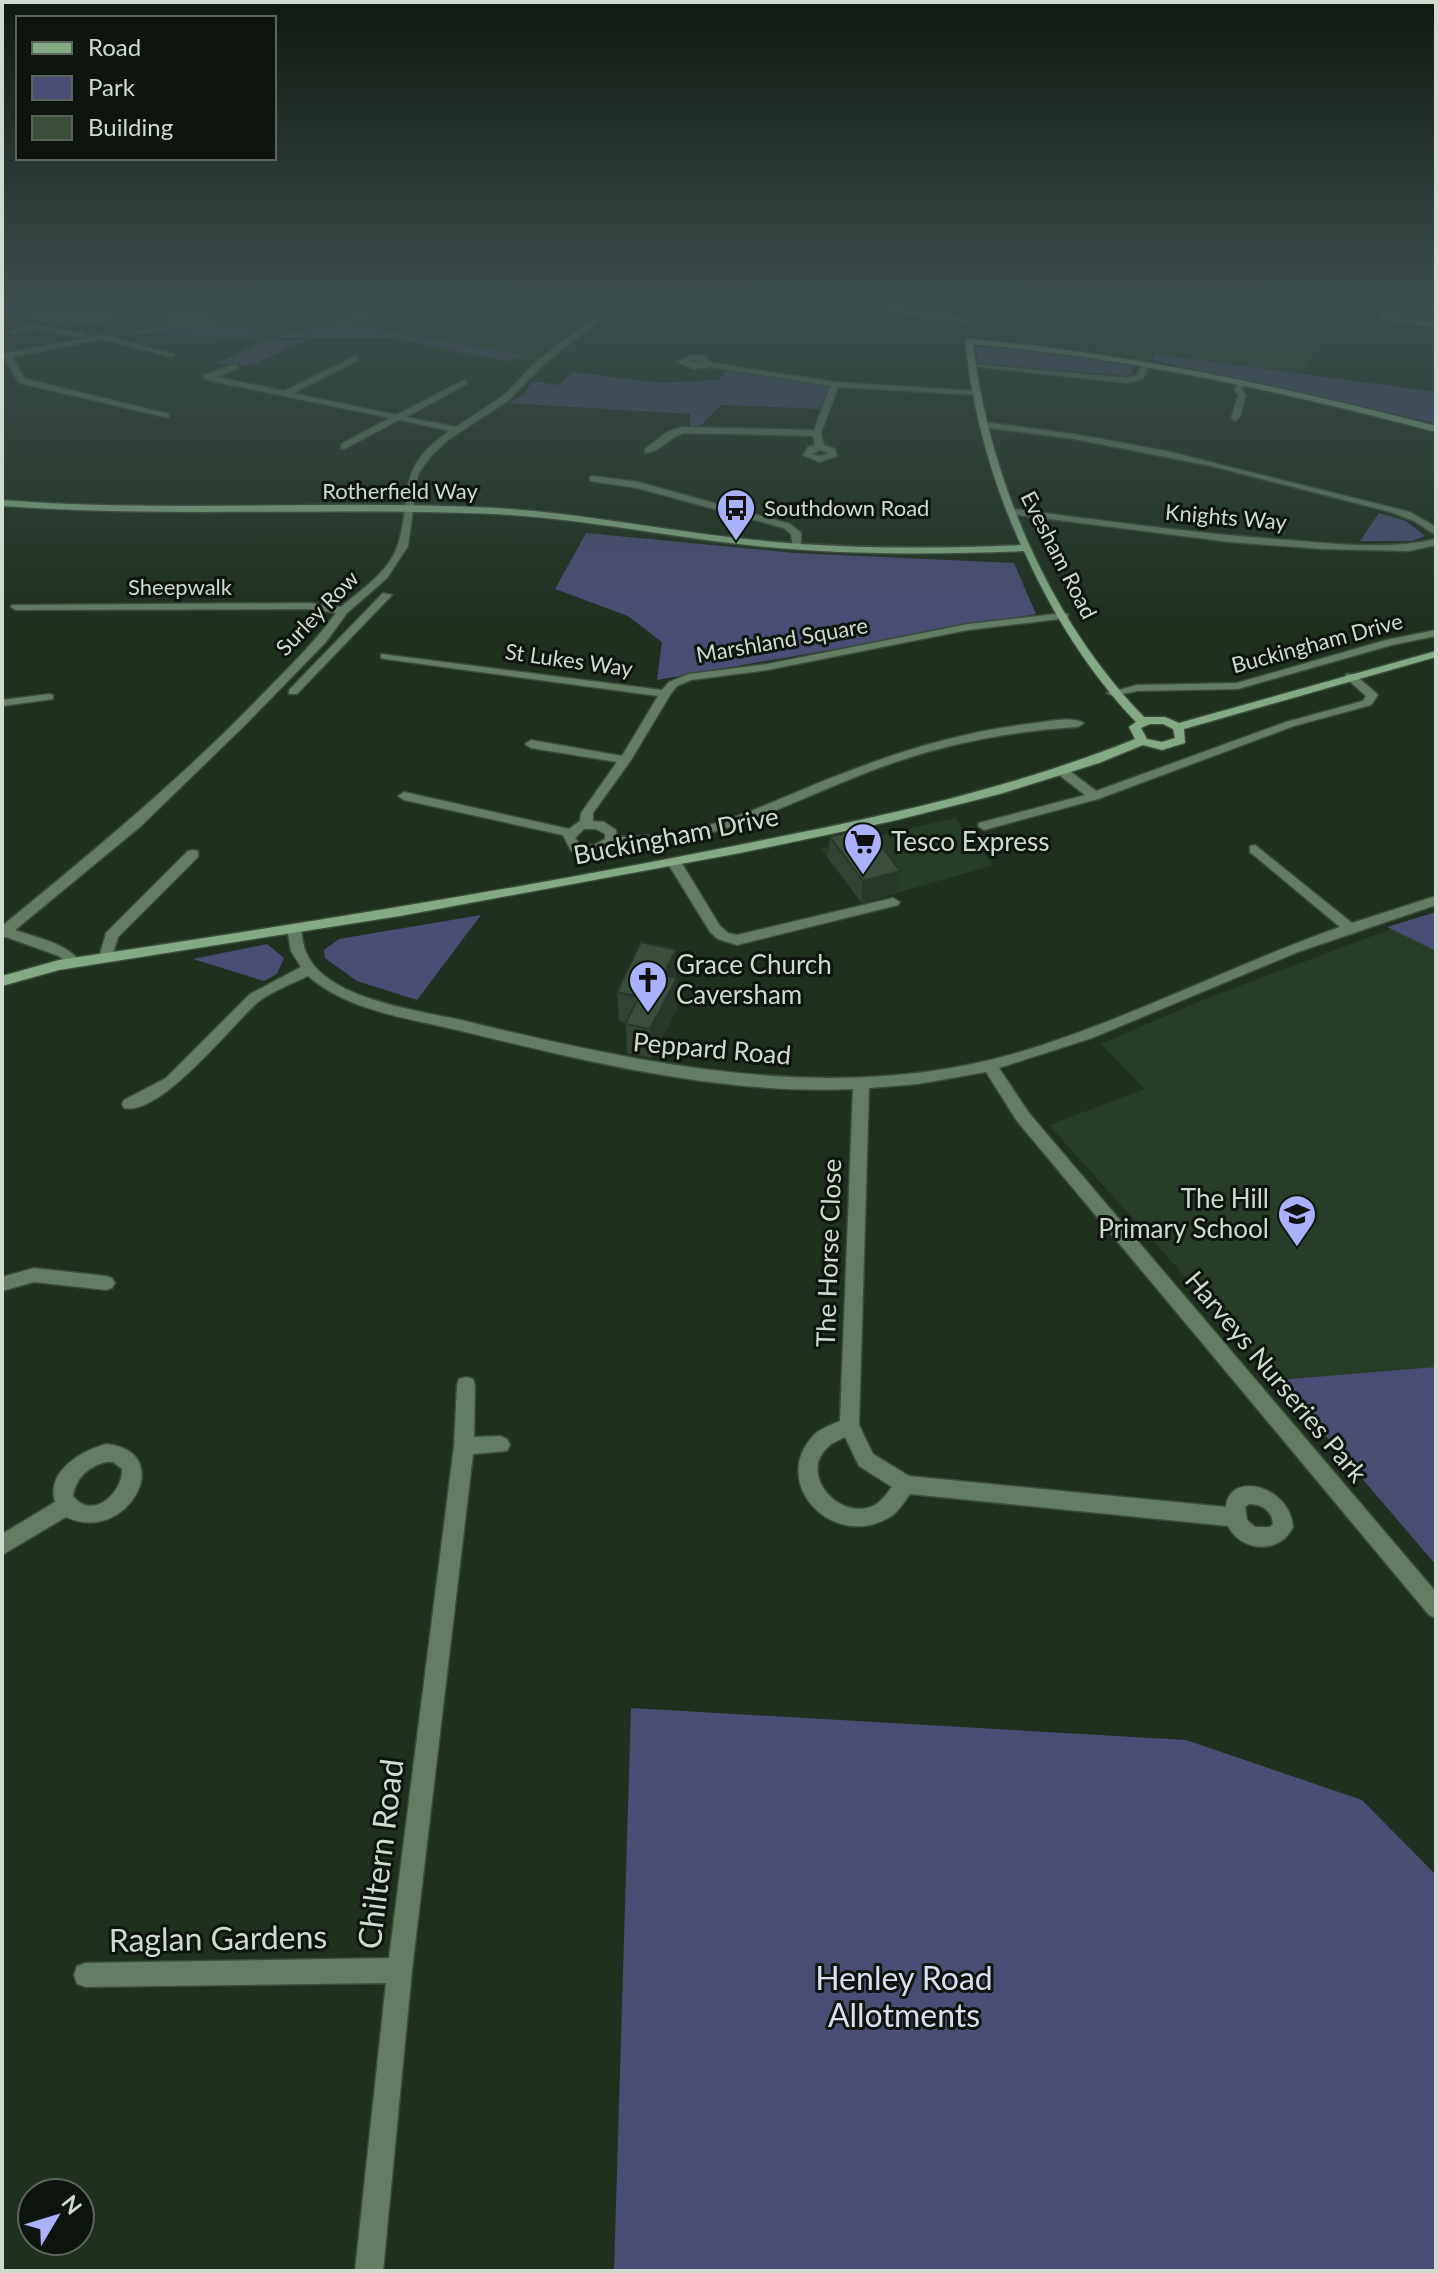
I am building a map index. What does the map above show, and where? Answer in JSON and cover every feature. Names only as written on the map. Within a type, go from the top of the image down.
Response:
[{"type":"street","points":[[146,411],[166,416]]},
{"type":"street","points":[[367,411],[457,430]]},
{"type":"street","points":[[344,446],[410,411]]},
{"type":"street","name":"Surley Row","points":[[3,932],[136,823],[241,723],[342,613],[383,576],[403,546],[413,474],[457,430],[486,411]]},
{"type":"street","points":[[820,447],[817,433],[825,411]]},
{"type":"street","name":"Evesham Road","points":[[980,411],[989,452],[1028,548],[1064,616],[1113,693],[1142,722]]},
{"type":"street","points":[[1235,418],[1237,411]]},
{"type":"street","points":[[1363,411],[1436,429]]},
{"type":"street","points":[[408,429],[420,422]]},
{"type":"street","name":"Knights Way","points":[[983,425],[1077,437],[1193,459],[1378,507],[1426,524],[1436,532]]},
{"type":"street","points":[[648,451],[670,434],[682,430],[817,433]]},
{"type":"street","points":[[593,479],[638,485],[787,526],[796,533],[796,547],[932,550],[1028,548]]},
{"type":"street","name":"Rotherfield Way","points":[[2,503],[166,511],[533,513],[796,547]]},
{"type":"street","name":"Knights Way","points":[[1014,512],[1261,542],[1409,548],[1436,542]]},
{"type":"street","points":[[293,692],[387,595]]},
{"type":"street","name":"Sheepwalk","points":[[16,607],[310,606],[364,619]]},
{"type":"street","name":"Marshland Square","points":[[665,694],[673,684],[689,677],[767,667],[968,627],[1064,616]]},
{"type":"street","name":"Buckingham Drive","points":[[1113,693],[1137,688],[1238,686],[1390,642],[1436,633]]},
{"type":"street","name":"Buckingham Drive","points":[[294,928],[674,862],[920,809],[1062,771],[1142,741],[1162,746],[1176,743],[1182,736],[1178,727],[1436,654]]},
{"type":"street","name":"St Lukes Way","points":[[385,656],[439,666],[468,666],[665,694]]},
{"type":"street","points":[[428,678],[439,666]]},
{"type":"street","name":"Buckingham Drive","points":[[984,826],[1094,796],[1290,724],[1367,703],[1372,695],[1350,676]]},
{"type":"street","points":[[586,824],[587,813],[625,760],[665,694]]},
{"type":"street","points":[[2,703],[49,697]]},
{"type":"street","points":[[1142,741],[1134,731],[1142,722],[1165,721],[1178,727]]},
{"type":"street","name":"Buckingham Drive","points":[[570,833],[569,841],[582,850],[602,848],[611,841],[638,842],[715,829],[855,773],[981,733],[1033,725],[1078,723]]},
{"type":"street","points":[[531,744],[625,760]]},
{"type":"street","points":[[1062,771],[1094,796]]},
{"type":"street","points":[[404,796],[570,833],[586,824],[609,829],[611,841]]},
{"type":"street","points":[[1255,849],[1349,927]]},
{"type":"street","points":[[106,958],[111,936],[193,854]]},
{"type":"street","points":[[674,862],[715,929],[723,936],[737,940],[893,902]]},
{"type":"street","name":"Peppard Road","points":[[309,969],[355,999],[618,1064],[702,1077],[861,1084],[915,1079],[989,1065],[1107,1026],[1349,927],[1436,900]]},
{"type":"street","points":[[2,981],[75,963],[294,928],[294,938],[309,969],[255,997],[171,1082],[130,1104]]},
{"type":"street","name":"Surley Row","points":[[3,932],[64,953],[75,963]]},
{"type":"street","name":"Harveys Nurseries Park","points":[[989,1065],[1023,1117],[1436,1608]]},
{"type":"street","name":"The Horse Close","points":[[861,1084],[849,1425],[866,1460],[906,1485],[1234,1517]]},
{"type":"street","points":[[2,1284],[34,1275],[106,1283]]},
{"type":"street","name":"Chiltern Road","points":[[369,2271],[400,1970],[464,1446],[466,1385]]},
{"type":"street","points":[[849,1425],[830,1431],[808,1461],[807,1477],[814,1497],[829,1513],[852,1520],[867,1518],[887,1510],[906,1485]]},
{"type":"street","points":[[464,1446],[500,1445]]},
{"type":"street","points":[[2,1545],[67,1506]]},
{"type":"street","name":"Raglan Gardens","points":[[86,1975],[400,1970]]},
{"type":"shaded area","points":[[955,818],[994,865],[862,903],[821,849]]},
{"type":"shaded area","name":"The Hill Primary School","points":[[1436,912],[1436,1371],[1278,1380],[1049,1125],[1145,1089],[1101,1044],[1200,1001]]},
{"type":"green space","points":[[642,411],[715,411],[698,428],[690,428],[690,414]]},
{"type":"green space","points":[[1382,411],[1436,411],[1436,423]]},
{"type":"green space","points":[[1379,513],[1406,521],[1425,536],[1412,541],[1360,541]]},
{"type":"green space","points":[[586,533],[795,553],[1014,563],[1036,614],[657,680],[662,642],[628,616],[555,589]]},
{"type":"green space","points":[[1436,912],[1436,951],[1387,927]]},
{"type":"green space","points":[[481,915],[417,1000],[357,981],[325,958],[324,950],[339,939]]},
{"type":"green space","points":[[267,944],[284,958],[277,974],[264,981],[193,959]]},
{"type":"green space","points":[[1436,1367],[1436,1565],[1278,1380]]},
{"type":"green space","name":"Henley Road Allotments","points":[[631,1708],[1186,1740],[1362,1800],[1436,1875],[1436,2271],[614,2271]]},
{"type":"building","points":[[867,827],[900,871],[863,881],[830,837]]},
{"type":"building","points":[[641,942],[676,950],[663,975],[677,978],[650,1029],[625,1024],[639,997],[617,992]]},
{"type":"place","name":"Southdown Road","points":[[736,542]]},
{"type":"place","name":"Tesco Express","points":[[863,876]]},
{"type":"place","name":"Grace Church Caversham","points":[[648,1014]]},
{"type":"place","name":"The Hill Primary School","points":[[1297,1248]]}]
